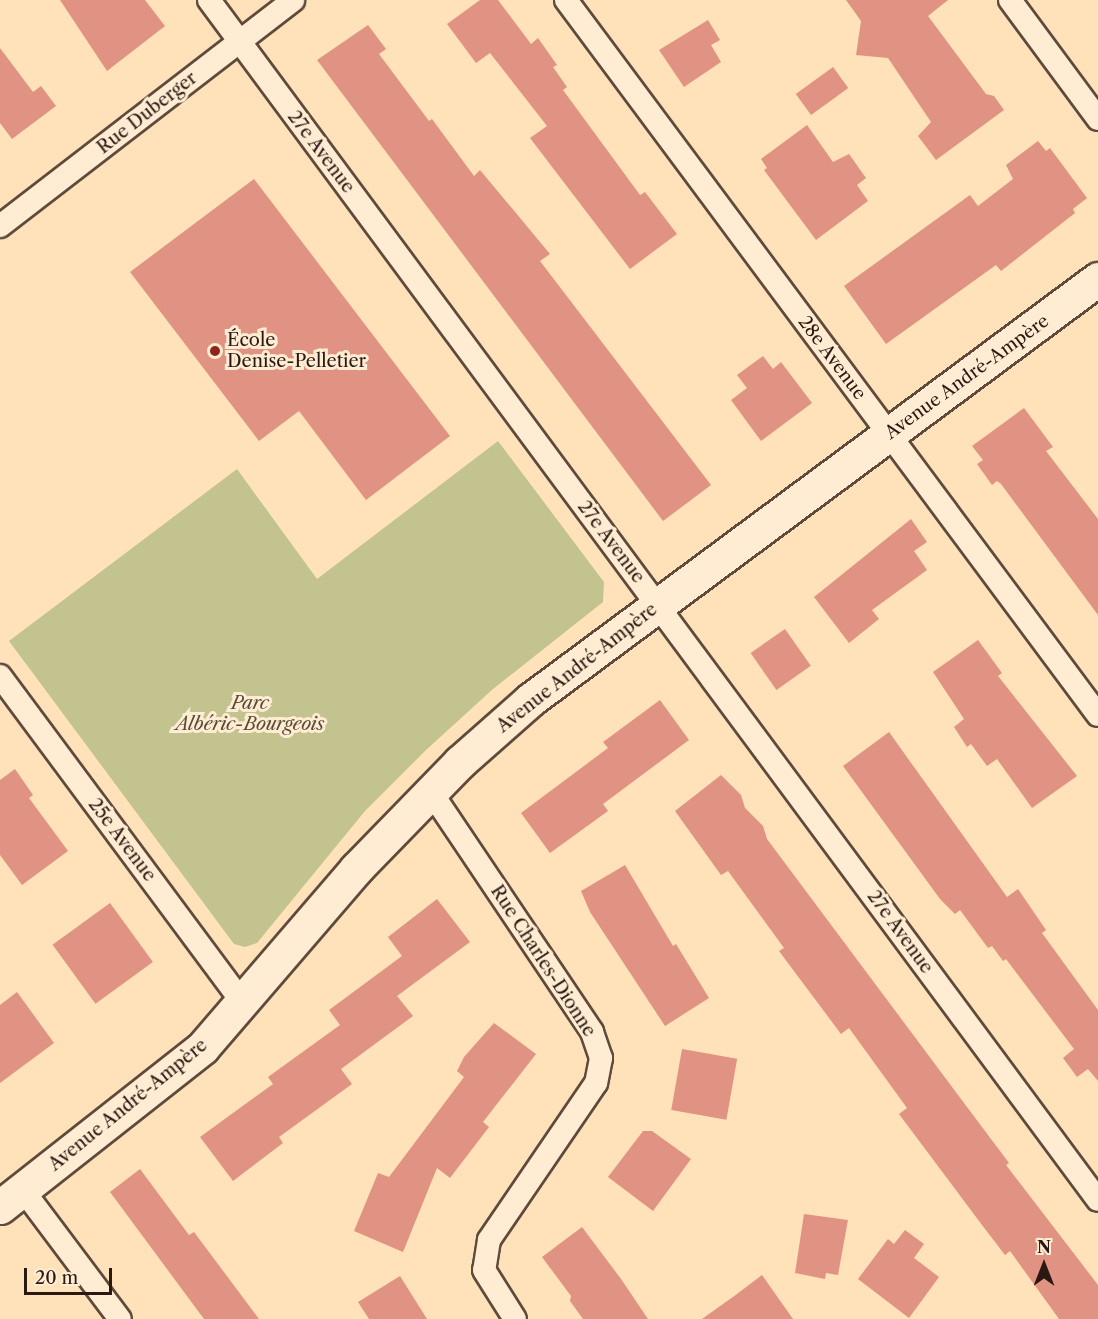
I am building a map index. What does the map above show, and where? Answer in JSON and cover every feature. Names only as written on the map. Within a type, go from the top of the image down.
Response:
[{"type":"street","name":"27e Avenue","points":[[209,0],[1098,1200]]},
{"type":"street","name":"Rue Duberger","points":[[0,225],[293,0]]},
{"type":"street","name":"28e Avenue","points":[[566,0],[1098,715]]},
{"type":"street","points":[[1010,0],[1098,119]]},
{"type":"street","name":"Avenue André-Ampère","points":[[12,1198],[157,1087],[203,1047],[244,1004],[356,868],[431,792],[530,700],[1098,279]]},
{"type":"street","name":"25e Avenue","points":[[0,676],[244,1004]]},
{"type":"street","name":"Rue Charles-Dionne","points":[[431,792],[592,1032],[601,1058],[596,1083],[489,1240],[484,1270],[515,1319]]},
{"type":"street","points":[[12,1198],[120,1319]]},
{"type":"green space","name":"Parc Albéric-Bourgeois","points":[[498,441],[604,582],[603,602],[493,689],[426,750],[365,811],[257,943],[245,947],[234,944],[9,641],[237,469],[317,579]]},
{"type":"building","points":[[60,0],[145,0],[165,26],[107,71]]},
{"type":"building","points":[[480,0],[498,0],[531,44],[538,38],[557,65],[553,67],[567,87],[563,90],[640,195],[645,192],[677,234],[630,269],[530,138],[547,126],[490,53],[476,63],[447,24]]},
{"type":"building","points":[[846,0],[948,0],[928,16],[986,94],[994,96],[1004,110],[936,160],[918,136],[931,122],[888,58],[856,55],[861,21]]},
{"type":"building","points":[[708,20],[720,40],[711,45],[721,62],[684,87],[659,50]]},
{"type":"building","points":[[368,25],[386,49],[379,54],[429,121],[432,119],[474,176],[480,170],[550,254],[540,261],[711,485],[663,521],[317,60]]},
{"type":"building","points":[[0,48],[33,92],[41,86],[56,106],[12,139],[0,123]]},
{"type":"building","points":[[833,67],[848,88],[811,115],[796,94]]},
{"type":"building","points":[[807,125],[833,162],[849,154],[866,178],[857,185],[868,201],[816,240],[764,170],[767,168],[761,159]]},
{"type":"building","points":[[1038,141],[1046,151],[1050,148],[1087,198],[1073,209],[1075,213],[1001,271],[996,265],[886,344],[844,286],[970,195],[978,206],[1013,179],[1006,165]]},
{"type":"building","points":[[254,179],[450,436],[366,500],[299,411],[259,441],[130,272]]},
{"type":"building","points":[[763,356],[773,369],[781,362],[812,403],[761,441],[731,400],[747,388],[737,375]]},
{"type":"building","points":[[1024,408],[1053,447],[1046,451],[1098,519],[1098,615],[1001,484],[997,481],[992,485],[977,464],[983,460],[972,446]]},
{"type":"building","points":[[911,519],[927,542],[914,551],[927,570],[872,610],[879,619],[849,643],[814,597]]},
{"type":"building","points":[[785,629],[811,666],[776,690],[751,653]]},
{"type":"building","points":[[978,640],[1002,673],[998,676],[1077,776],[1032,808],[997,759],[987,766],[971,744],[967,747],[954,727],[964,719],[933,672]]},
{"type":"building","points":[[660,700],[689,740],[603,804],[608,811],[550,853],[521,813],[608,748],[603,742]]},
{"type":"building","points":[[889,732],[1007,897],[1018,889],[1046,930],[1042,933],[1098,1010],[1098,1081],[1088,1069],[1077,1077],[1063,1058],[1074,1049],[1006,959],[1003,961],[992,946],[988,948],[960,910],[955,914],[940,899],[843,766]]},
{"type":"building","points":[[15,769],[33,795],[29,798],[68,851],[22,885],[0,855],[0,780]]},
{"type":"building","points":[[721,775],[741,795],[745,808],[763,826],[767,839],[1009,1163],[1006,1165],[1098,1285],[1098,1319],[1059,1319],[1010,1251],[1005,1255],[899,1114],[907,1108],[849,1028],[841,1034],[779,951],[784,948],[728,871],[721,875],[675,811]]},
{"type":"building","points":[[625,865],[673,946],[676,944],[709,998],[665,1026],[590,912],[581,891]]},
{"type":"building","points":[[437,899],[470,942],[397,996],[413,1016],[341,1069],[352,1084],[279,1137],[283,1143],[233,1181],[200,1137],[273,1084],[268,1077],[340,1025],[329,1010],[402,956],[388,937]]},
{"type":"building","points":[[110,903],[153,962],[95,1004],[53,945]]},
{"type":"building","points":[[17,992],[54,1043],[0,1083],[0,1005]]},
{"type":"building","points":[[494,1023],[536,1054],[483,1122],[489,1127],[450,1178],[437,1168],[403,1252],[354,1231],[378,1173],[389,1177],[464,1077],[457,1071],[464,1057]]},
{"type":"building","points":[[682,1049],[737,1059],[726,1120],[671,1110]]},
{"type":"building","points":[[643,1131],[652,1131],[691,1159],[653,1211],[608,1177]]},
{"type":"building","points":[[140,1169],[189,1235],[194,1232],[259,1319],[204,1319],[110,1192]]},
{"type":"building","points":[[804,1214],[848,1220],[838,1275],[826,1273],[825,1279],[795,1273]]},
{"type":"building","points":[[582,1227],[648,1319],[583,1319],[570,1301],[571,1296],[542,1257]]},
{"type":"building","points":[[905,1230],[924,1244],[914,1258],[939,1277],[909,1318],[858,1279],[888,1239],[894,1244]]},
{"type":"building","points":[[762,1275],[793,1319],[702,1319],[737,1294]]},
{"type":"building","points":[[400,1276],[427,1319],[369,1319],[358,1302]]},
{"type":"place","name":"École Denise-Pelletier","points":[[215,351]]}]
